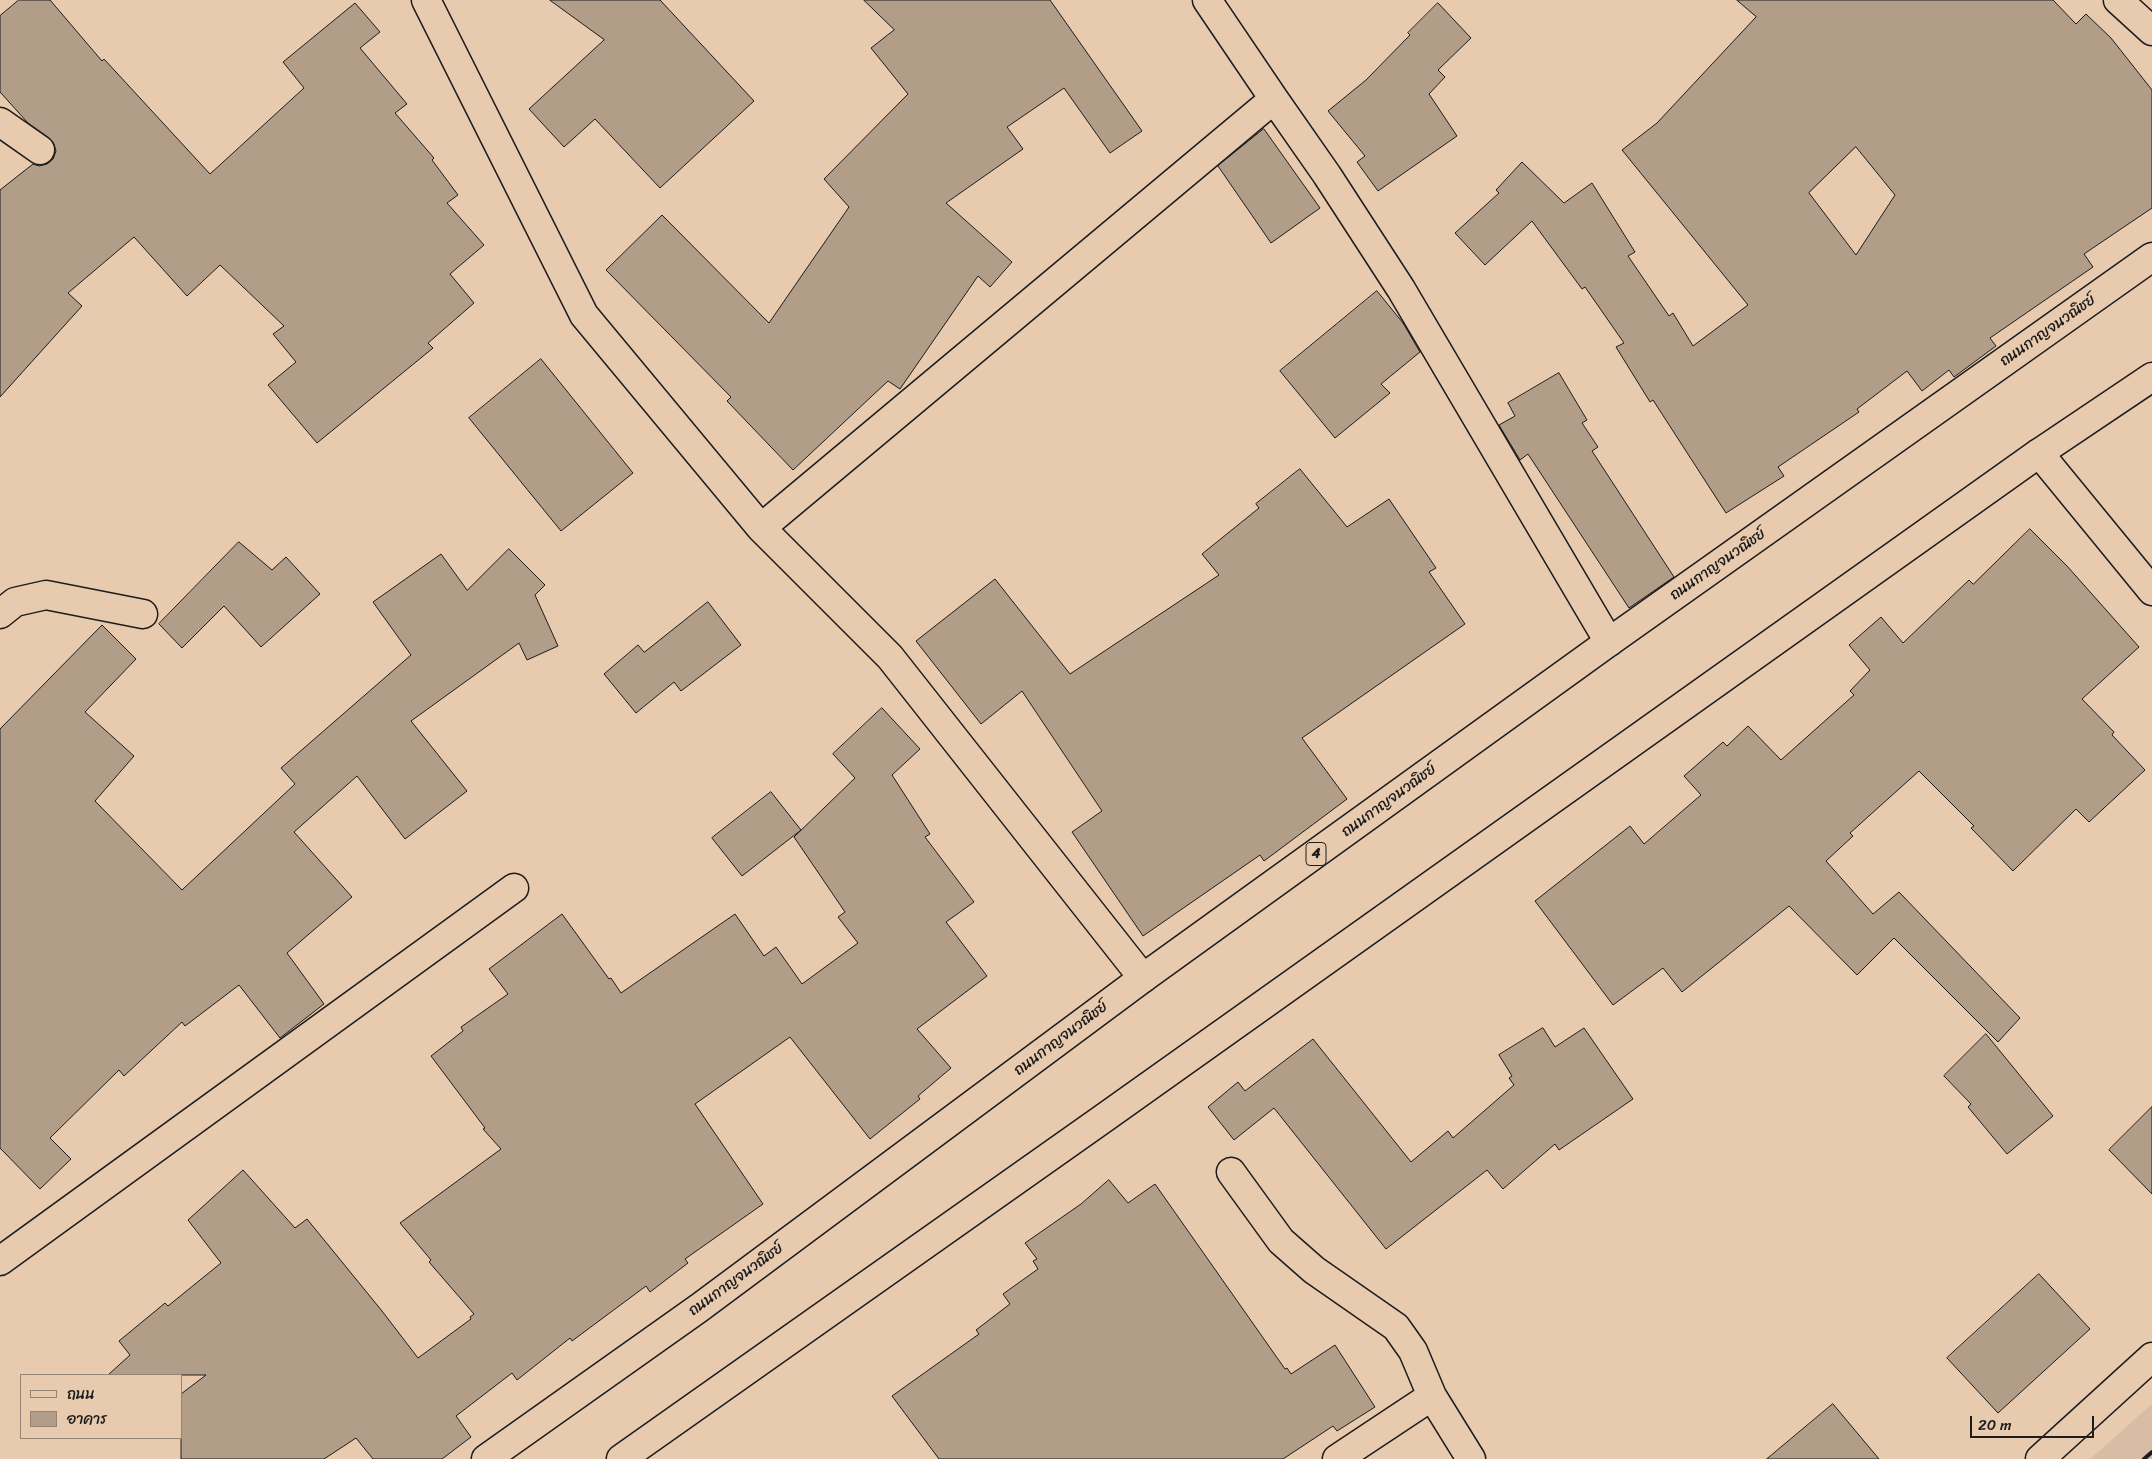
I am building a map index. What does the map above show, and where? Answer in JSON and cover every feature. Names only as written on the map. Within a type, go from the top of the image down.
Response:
[{"type":"main road","points":[[426,0],[584,314],[761,528],[890,656],[1143,978]]},
{"type":"main road","points":[[1207,0],[1327,175],[1401,289],[1609,642]]},
{"type":"main road","points":[[2118,0],[2152,31]]},
{"type":"main road","points":[[761,528],[1274,99]]},
{"type":"main road","points":[[0,122],[40,150]]},
{"type":"main road","name":"ถนนกาญจนวณิชย์","points":[[486,1459],[699,1308],[1143,978],[1609,642],[2152,257]]},
{"type":"main road","points":[[620,1459],[1113,1112],[2040,453],[2152,377]]},
{"type":"main road","points":[[2040,453],[2152,591]]},
{"type":"main road","points":[[0,614],[15,602],[46,595],[143,614]]},
{"type":"main road","points":[[0,1260],[514,888]]},
{"type":"main road","points":[[1230,1172],[1281,1241],[1314,1270],[1396,1327],[1413,1351],[1432,1396],[1471,1459]]},
{"type":"main road","points":[[2040,1459],[2152,1357]]},
{"type":"main road","points":[[1337,1459],[1432,1396]]},
{"type":"shaded area","points":[[2152,1404],[2152,1459],[2090,1459]]},
{"type":"building","points":[[19,0],[50,0],[102,61],[104,59],[210,174],[304,88],[283,62],[355,3],[380,32],[360,48],[407,104],[395,113],[434,158],[432,160],[458,195],[447,203],[484,245],[450,274],[474,303],[428,343],[433,348],[317,443],[268,385],[296,362],[273,334],[284,326],[220,265],[187,296],[134,237],[68,293],[82,306],[0,397],[0,190],[33,164],[39,166],[47,164],[53,159],[56,151],[54,144],[49,138],[28,123],[0,92],[0,16]]},
{"type":"building","points":[[550,0],[660,0],[754,101],[660,188],[595,119],[564,147],[529,109],[604,40]]},
{"type":"building","points":[[864,0],[1050,0],[1142,131],[1110,153],[1064,88],[1007,127],[1023,149],[946,203],[1012,262],[990,287],[978,276],[900,389],[888,381],[793,470],[727,401],[731,397],[606,270],[662,215],[769,323],[849,207],[824,179],[908,94],[871,48],[894,30]]},
{"type":"building","points":[[1737,0],[2053,0],[2076,24],[2086,14],[2111,38],[2152,90],[2152,208],[2084,254],[2093,267],[1990,338],[1996,346],[1954,377],[1949,370],[1922,391],[1907,371],[1857,409],[1859,412],[1778,467],[1784,476],[1726,513],[1653,400],[1650,402],[1616,347],[1624,343],[1585,287],[1582,289],[1532,221],[1485,265],[1455,233],[1499,193],[1496,190],[1522,162],[1564,203],[1592,183],[1635,252],[1628,256],[1669,316],[1673,313],[1693,346],[1748,305],[1622,150],[1657,123],[1756,17]],"holes":[[[1856,147],[1895,195],[1856,255],[1809,193]]]},
{"type":"building","points":[[1438,3],[1471,38],[1438,70],[1445,77],[1429,94],[1457,136],[1378,191],[1357,162],[1365,156],[1328,111],[1366,80]]},
{"type":"building","points":[[1264,129],[1320,208],[1271,243],[1218,166]]},
{"type":"building","points":[[1377,291],[1403,323],[1420,352],[1381,384],[1390,393],[1335,438],[1280,371]]},
{"type":"building","points":[[541,359],[633,473],[561,531],[469,418]]},
{"type":"building","points":[[1559,373],[1587,420],[1582,423],[1598,447],[1592,451],[1674,577],[1629,608],[1528,454],[1520,460],[1499,425],[1515,416],[1508,403]]},
{"type":"building","points":[[1300,469],[1347,527],[1389,499],[1436,568],[1429,572],[1465,624],[1302,738],[1347,799],[1264,861],[1260,855],[1143,936],[1072,832],[1102,811],[1022,691],[981,724],[916,641],[995,579],[1070,674],[1219,575],[1202,554],[1259,508],[1256,504]]},
{"type":"building","points":[[2030,529],[2067,566],[2139,647],[2082,699],[2114,732],[2112,735],[2145,770],[2089,822],[2076,809],[2013,871],[1971,828],[1974,826],[1919,771],[1850,833],[1853,836],[1826,861],[1873,914],[1899,892],[2020,1018],[1998,1042],[1894,938],[1857,975],[1789,906],[1682,992],[1663,968],[1613,1005],[1535,901],[1630,826],[1644,844],[1701,795],[1684,776],[1723,742],[1727,746],[1748,726],[1781,760],[1854,695],[1850,691],[1870,670],[1849,645],[1881,617],[1903,643],[1969,580],[1973,584]]},
{"type":"building","points":[[239,542],[272,570],[286,557],[320,594],[261,647],[224,606],[182,648],[159,624]]},
{"type":"building","points":[[509,549],[545,585],[535,595],[558,646],[527,660],[519,643],[411,721],[467,791],[405,839],[357,776],[294,832],[352,897],[287,953],[324,1004],[280,1038],[239,985],[185,1026],[182,1022],[124,1076],[119,1070],[50,1138],[71,1159],[40,1189],[0,1148],[0,729],[102,625],[136,659],[85,712],[134,756],[95,801],[182,890],[295,784],[281,768],[411,655],[373,602],[441,554],[467,590]]},
{"type":"building","points":[[708,602],[741,645],[681,691],[674,682],[636,713],[604,674],[638,645],[644,652]]},
{"type":"building","points":[[882,708],[920,749],[892,775],[930,834],[925,837],[974,902],[946,922],[987,976],[917,1029],[951,1068],[918,1096],[920,1099],[870,1139],[790,1037],[695,1104],[763,1204],[685,1259],[688,1263],[650,1292],[646,1286],[572,1341],[570,1338],[517,1380],[512,1373],[456,1416],[471,1437],[442,1459],[373,1459],[356,1438],[324,1459],[181,1459],[182,1393],[206,1375],[109,1374],[130,1355],[119,1341],[165,1303],[168,1306],[221,1263],[188,1220],[243,1170],[295,1228],[307,1219],[418,1358],[471,1319],[470,1317],[474,1314],[429,1262],[431,1260],[400,1223],[501,1149],[483,1129],[485,1128],[431,1056],[463,1031],[461,1027],[508,994],[489,969],[562,914],[621,993],[735,914],[764,956],[776,947],[802,984],[858,943],[838,917],[845,912],[794,837],[855,778],[833,754]]},
{"type":"building","points":[[771,792],[801,830],[742,876],[712,838]]},
{"type":"building","points":[[1543,1028],[1555,1047],[1584,1028],[1633,1099],[1559,1150],[1555,1144],[1503,1189],[1487,1170],[1386,1249],[1274,1108],[1234,1140],[1208,1107],[1238,1082],[1245,1091],[1313,1039],[1411,1162],[1448,1131],[1453,1138],[1514,1085],[1509,1078],[1512,1076],[1499,1055]]},
{"type":"building","points":[[1986,1034],[2053,1116],[2007,1154],[1968,1107],[1971,1104],[1944,1076]]},
{"type":"building","points":[[2152,1107],[2152,1194],[2109,1150]]},
{"type":"building","points":[[1109,1180],[1128,1203],[1155,1184],[1285,1369],[1287,1368],[1291,1374],[1335,1345],[1375,1407],[1337,1431],[1333,1426],[1283,1459],[939,1459],[892,1396],[979,1334],[976,1330],[1010,1304],[1003,1294],[1038,1269],[1033,1261],[1037,1259],[1025,1243],[1081,1204]]},
{"type":"building","points":[[2039,1274],[2090,1329],[1998,1413],[1947,1358]]},
{"type":"building","points":[[1833,1404],[1879,1459],[1767,1459]]},
{"type":"railway","points":[[2144,1459],[2152,1452]]}]
